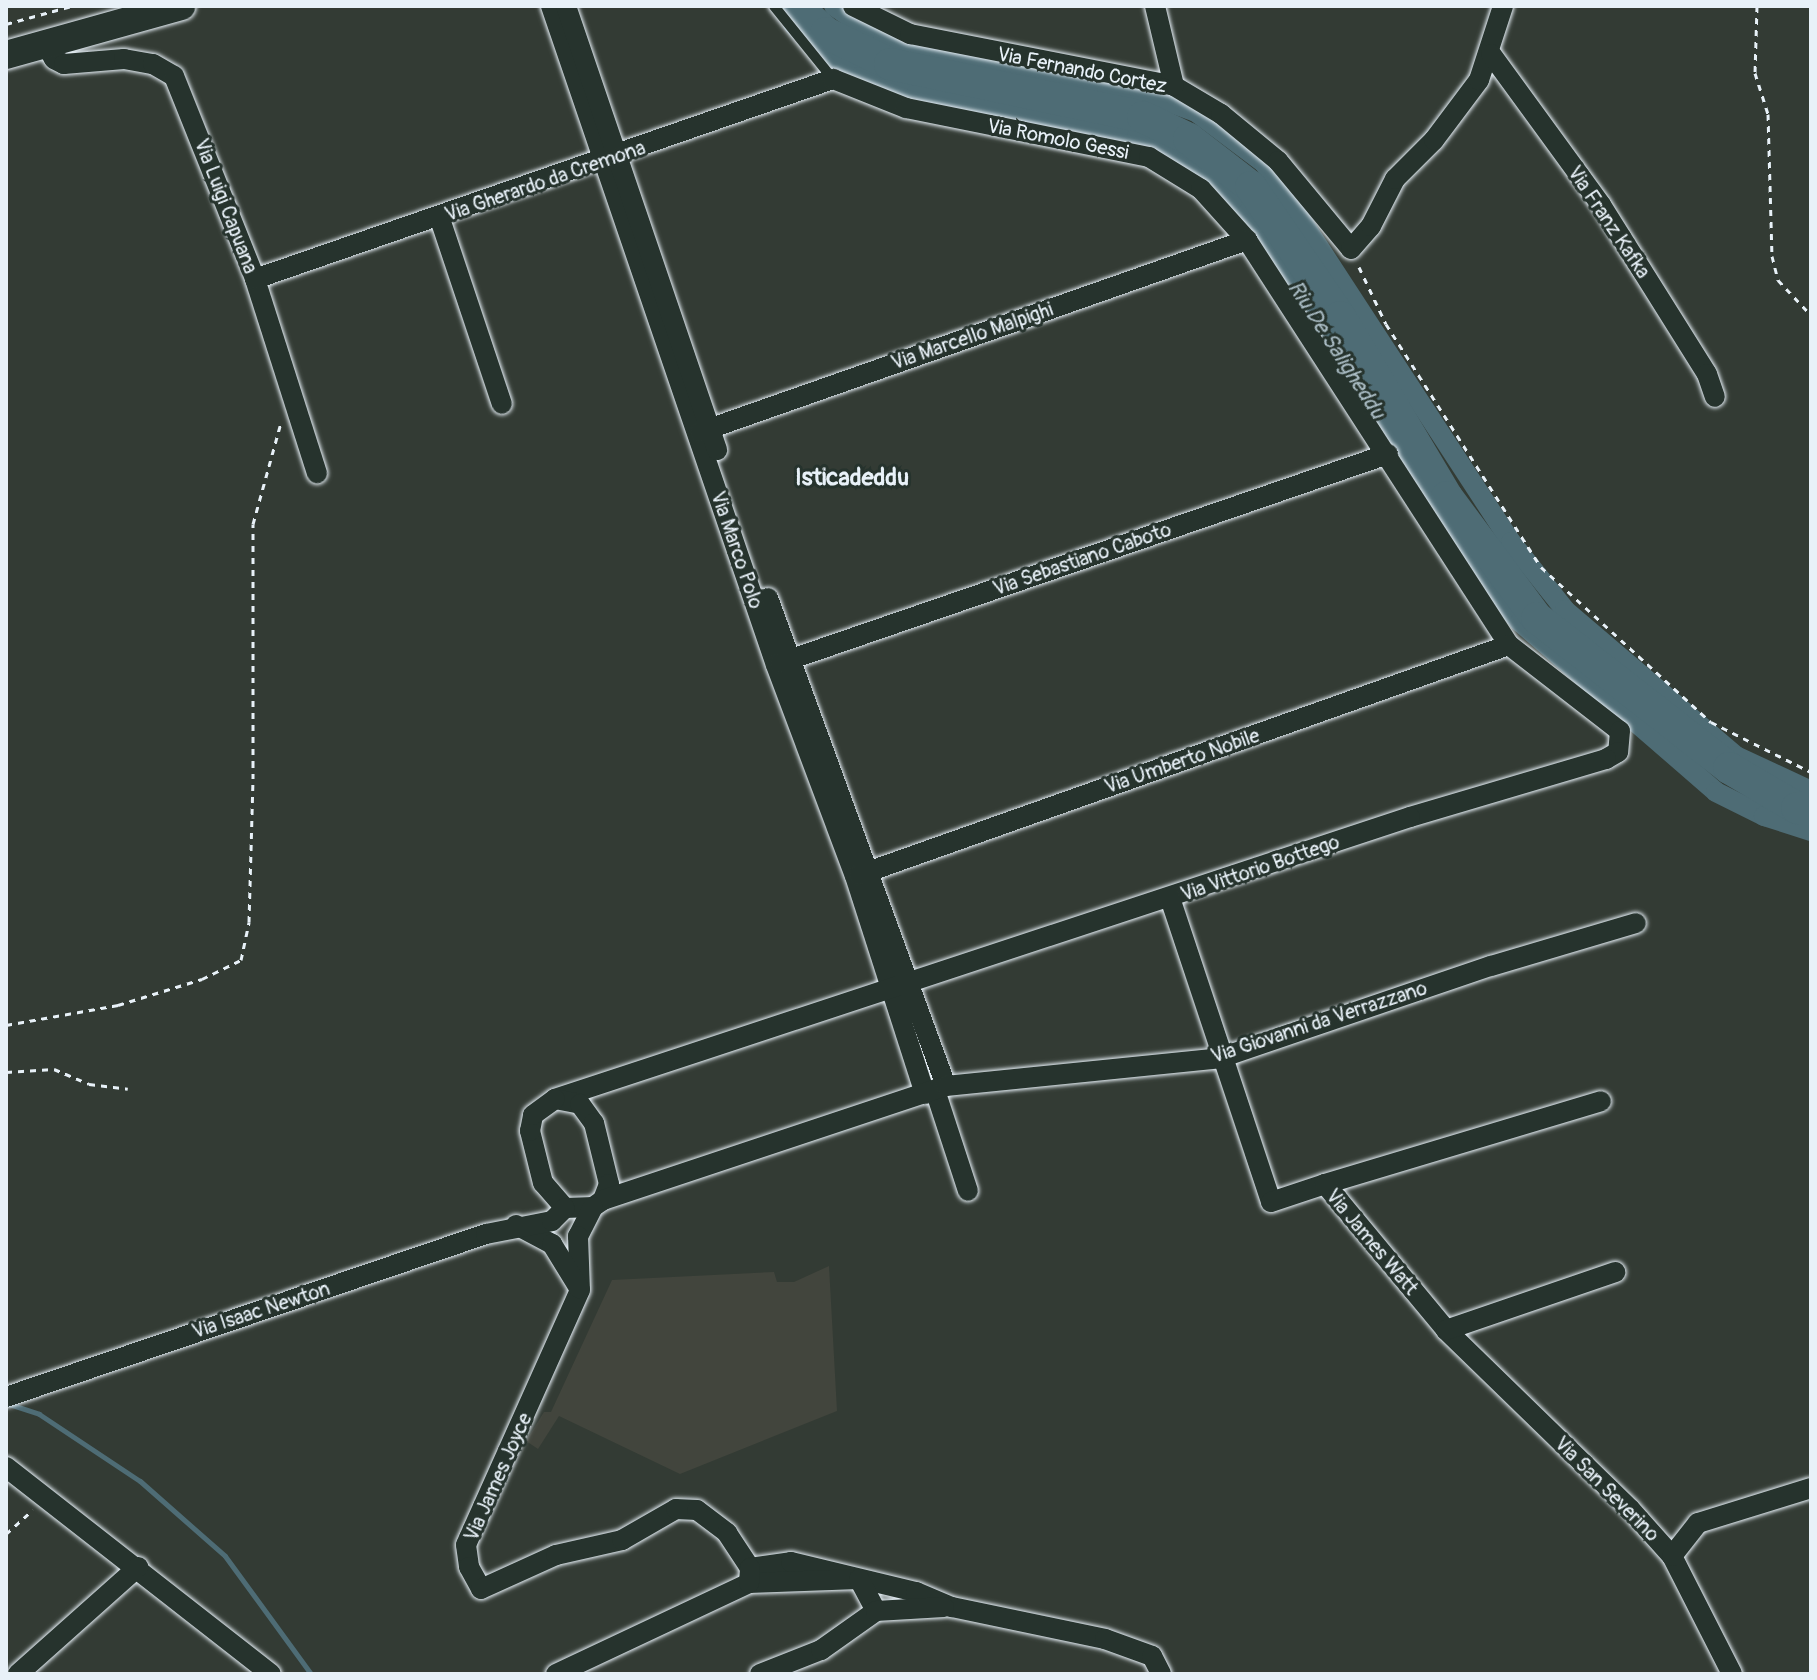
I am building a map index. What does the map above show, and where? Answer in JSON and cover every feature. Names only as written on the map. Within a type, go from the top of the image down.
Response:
[{"type":"main road","points":[[6,55],[181,6]]},
{"type":"street","name":"Via Marco Polo","points":[[551,6],[611,160]]},
{"type":"street","name":"Via Marco Polo","points":[[566,6],[611,160],[782,662],[862,874],[968,1191]]},
{"type":"street","name":"Via Fernando Cortez","points":[[853,6],[910,34],[1174,86],[1221,114],[1278,161],[1351,249]]},
{"type":"street","points":[[1155,6],[1174,86]]},
{"type":"street","points":[[1351,249],[1371,226],[1395,179],[1461,106],[1491,54],[1503,6]]},
{"type":"street","name":"Via Luigi Capuana","points":[[46,45],[54,59],[64,64],[124,59],[153,64],[174,76],[255,279],[317,473]]},
{"type":"street","name":"Via Franz Kafka","points":[[1491,54],[1601,205],[1707,374],[1715,397]]},
{"type":"street","name":"Via Gherardo da Cremona","points":[[255,279],[611,160],[833,79]]},
{"type":"street","name":"Via Romolo Gessi","points":[[833,79],[906,108],[1149,157],[1201,189],[1247,240],[1509,645],[1620,731],[1622,741]]},
{"type":"street","points":[[439,216],[502,404]]},
{"type":"street","name":"Via Marcello Malpighi","points":[[703,431],[1247,240]]},
{"type":"street","name":"Via Sebastiano Caboto","points":[[782,662],[1388,454]]},
{"type":"street","name":"Via Umberto Nobile","points":[[862,874],[1509,645]]},
{"type":"street","name":"Via Vittorio Bottego","points":[[555,1099],[598,1088],[1410,817],[1606,759],[1622,741]]},
{"type":"street","name":"Via James Watt","points":[[1170,898],[1220,1058],[1271,1202],[1325,1184],[1446,1330]]},
{"type":"street","name":"Via Giovanni da Verrazzano","points":[[598,1203],[936,1090],[1220,1058],[1491,966],[1636,923]]},
{"type":"street","points":[[589,1112],[598,1088]]},
{"type":"street","points":[[565,1208],[598,1203],[607,1171],[589,1112],[580,1104],[555,1099],[533,1115],[530,1131],[543,1183],[565,1208],[565,1265]]},
{"type":"street","points":[[1325,1184],[1601,1101]]},
{"type":"street","name":"Via Isaac Newton","points":[[516,1225],[542,1202],[543,1183]]},
{"type":"street","name":"Via James Joyce","points":[[598,1203],[578,1236],[580,1290],[466,1545],[469,1567],[481,1589],[556,1555],[622,1540],[676,1509],[697,1510],[727,1533],[750,1576]]},
{"type":"street","name":"Via Isaac Newton","points":[[15,1393],[516,1225],[552,1221],[565,1208]]},
{"type":"street","points":[[516,1225],[552,1244],[580,1290]]},
{"type":"street","points":[[1446,1330],[1615,1272]]},
{"type":"street","name":"Via San Severino","points":[[1446,1330],[1630,1509],[1672,1556],[1732,1674]]},
{"type":"street","points":[[6,1467],[138,1567],[270,1674]]},
{"type":"street","points":[[1672,1556],[1698,1523],[1811,1488]]},
{"type":"street","points":[[556,1674],[750,1576],[791,1562],[952,1607],[1105,1639],[1152,1656],[1161,1674]]},
{"type":"street","points":[[18,1674],[138,1567]]},
{"type":"street","points":[[859,1579],[876,1611]]},
{"type":"street","points":[[760,1674],[821,1650],[876,1611],[952,1607]]},
{"type":"lane","name":"Via Romolo Gessi","points":[[774,6],[833,79]]},
{"type":"path","points":[[6,24],[72,6]]},
{"type":"path","points":[[1757,6],[1755,73],[1768,114],[1772,256],[1778,280],[1811,315]]},
{"type":"path","points":[[1351,249],[1386,324],[1541,567],[1711,722],[1811,772]]},
{"type":"path","points":[[6,1025],[118,1005],[202,979],[241,960],[249,922],[253,779],[253,524],[283,416],[295,398]]},
{"type":"path","points":[[6,1072],[54,1069],[89,1084],[128,1089]]},
{"type":"path","points":[[6,1534],[46,1497]]},
{"type":"shaded area","points":[[829,1266],[837,1411],[680,1474],[559,1416],[538,1449],[526,1441],[544,1412],[551,1412],[612,1280],[774,1272],[777,1282],[794,1282]]},
{"type":"waterway","name":"Riu De Saligheddu","points":[[796,6],[826,33],[890,64],[1143,117],[1189,139],[1251,187],[1340,317],[1447,497],[1537,618],[1729,768],[1797,808],[1811,808]]},
{"type":"waterway","name":"Riu De Saligheddu","points":[[834,6],[883,40],[939,56],[1139,91],[1196,112],[1264,163],[1511,542],[1565,610],[1736,756],[1811,791]]},
{"type":"waterway","name":"Riu De Saligheddu","points":[[793,24],[826,57],[859,77],[915,95],[1137,136],[1186,159],[1221,185],[1247,213],[1497,595],[1520,622],[1716,792],[1764,816],[1811,831]]},
{"type":"waterway","points":[[6,1403],[39,1414],[140,1481],[225,1556],[311,1674]]},
{"type":"district","name":"Isticadeddu","points":[[852,478]]}]
